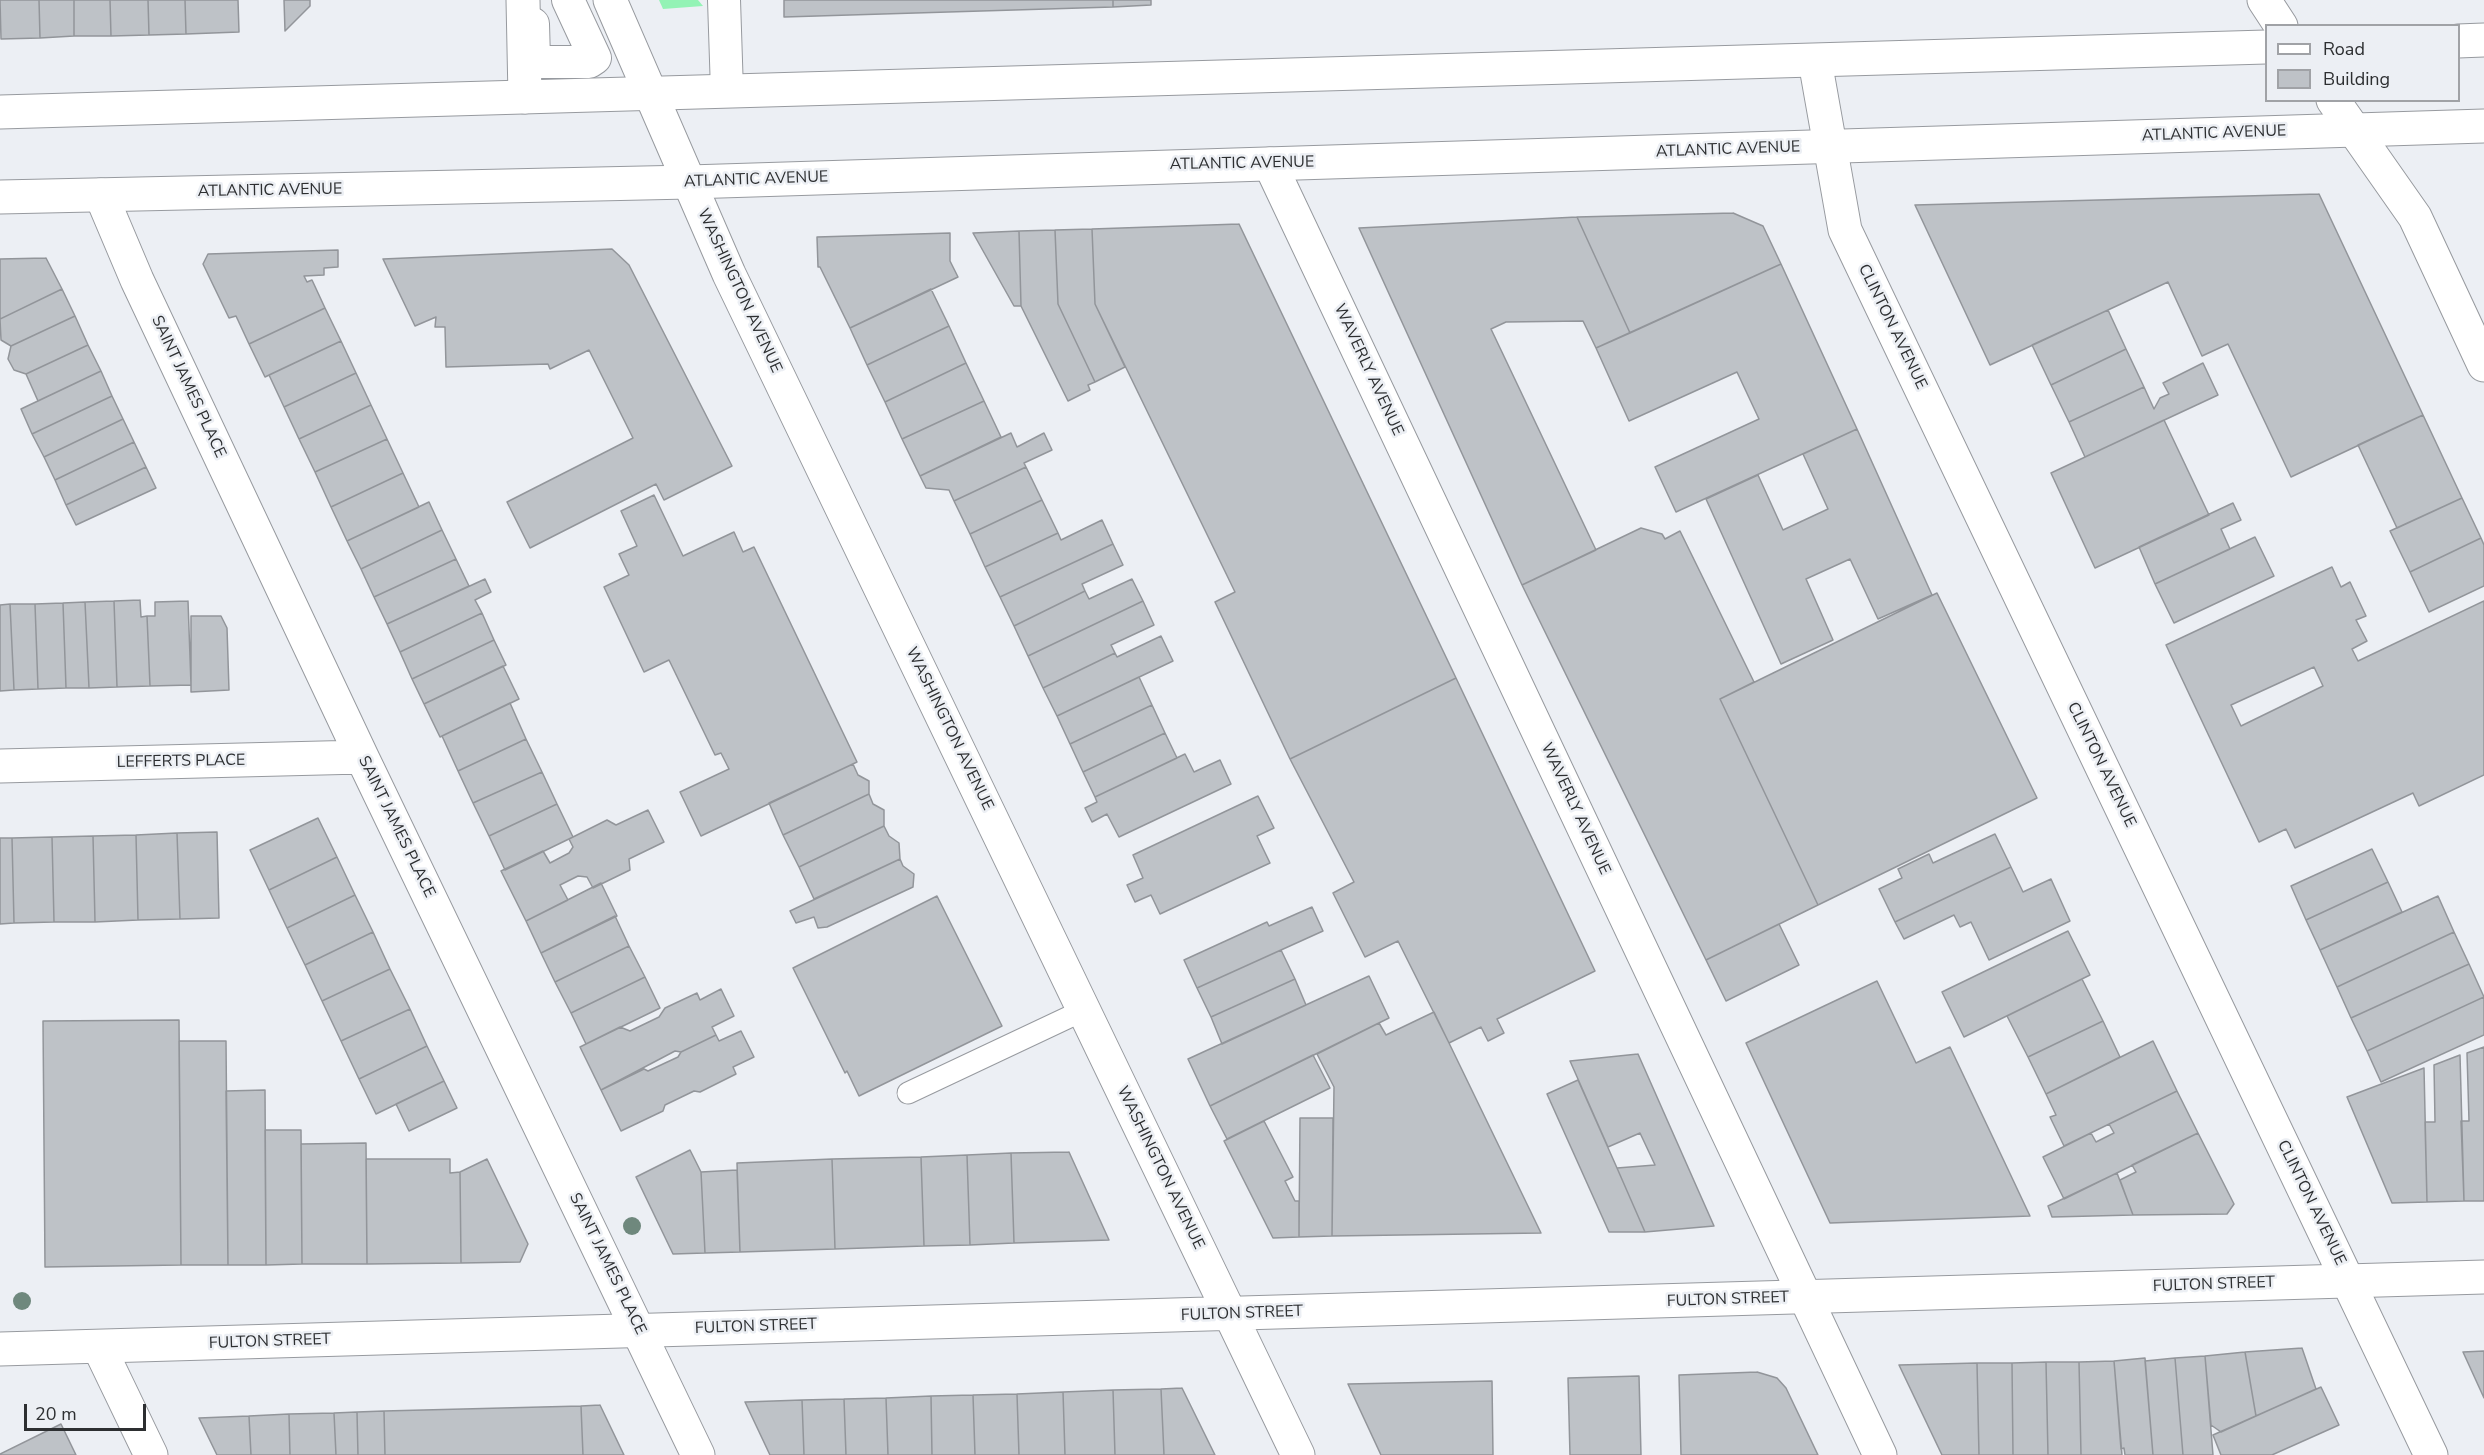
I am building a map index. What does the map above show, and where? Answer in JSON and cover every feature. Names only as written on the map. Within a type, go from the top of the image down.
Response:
[{"type":"main road","points":[[523,0],[525,97]]},
{"type":"main road","name":"WASHINGTON AVENUE","points":[[610,0],[729,274],[1298,1455]]},
{"type":"main road","points":[[2264,0],[2280,24]]},
{"type":"main road","points":[[2460,41],[2484,40]]},
{"type":"main road","points":[[0,112],[2265,47]]},
{"type":"main road","name":"CLINTON AVENUE","points":[[1815,61],[1845,230],[2432,1455]]},
{"type":"main road","points":[[2335,102],[2415,217],[2484,365]]},
{"type":"main road","name":"ATLANTIC AVENUE","points":[[0,198],[689,182],[2484,126]]},
{"type":"main road","name":"WAVERLY AVENUE","points":[[1270,164],[1880,1455]]},
{"type":"main road","name":"SAINT JAMES PLACE","points":[[101,195],[137,280],[362,757],[698,1455]]},
{"type":"main road","name":"LEFFERTS PLACE","points":[[0,766],[362,757]]},
{"type":"main road","name":"FULTON STREET","points":[[0,1349],[2484,1277]]},
{"type":"main road","points":[[99,1347],[151,1455]]},
{"type":"street","points":[[533,0],[534,59],[539,62],[589,62],[594,58],[568,0]]},
{"type":"street","points":[[724,0],[727,91]]},
{"type":"lane","points":[[908,1093],[1084,1010]]},
{"type":"green space","points":[[659,0],[698,0],[703,6],[663,9]]},
{"type":"building","points":[[0,0],[39,0],[40,38],[1,39]]},
{"type":"building","points":[[39,0],[74,0],[74,36],[40,38]]},
{"type":"building","points":[[74,0],[110,0],[111,36],[74,36]]},
{"type":"building","points":[[110,0],[148,0],[149,35],[111,36]]},
{"type":"building","points":[[148,0],[185,0],[186,34],[149,35]]},
{"type":"building","points":[[185,0],[238,0],[239,32],[186,34]]},
{"type":"building","points":[[284,0],[310,0],[310,6],[285,31]]},
{"type":"building","points":[[784,0],[1113,0],[1113,7],[784,17]]},
{"type":"building","points":[[1113,0],[1151,0],[1151,5],[1113,7]]},
{"type":"building","points":[[2319,194],[2423,415],[2291,477],[2228,344],[2202,356],[2168,282],[1990,365],[1915,205]]},
{"type":"building","points":[[1733,213],[1763,226],[1781,264],[1630,333],[1577,217]]},
{"type":"building","points":[[1577,217],[1630,333],[1596,348],[1583,321],[1506,322],[1491,329],[1596,550],[1522,585],[1359,228]]},
{"type":"building","points":[[1239,224],[1456,678],[1290,759],[1215,602],[1235,592],[1095,304],[1092,229]]},
{"type":"building","points":[[1092,229],[1095,304],[1125,367],[1095,382],[1058,304],[1055,230]]},
{"type":"building","points":[[1055,230],[1058,304],[1095,382],[1088,385],[1090,390],[1068,401],[1021,306],[1019,231]]},
{"type":"building","points":[[1019,231],[1021,306],[1014,306],[973,233]]},
{"type":"building","points":[[950,233],[950,261],[958,277],[850,328],[818,267],[817,237]]},
{"type":"building","points":[[612,249],[629,265],[732,466],[664,500],[656,484],[530,548],[507,502],[633,438],[589,350],[550,369],[548,364],[446,367],[445,327],[435,327],[436,317],[415,326],[383,259]]},
{"type":"building","points":[[338,250],[338,267],[324,268],[324,275],[304,276],[307,282],[312,280],[325,308],[249,344],[236,316],[229,318],[203,264],[208,254]]},
{"type":"building","points":[[46,258],[62,289],[0,319],[0,259]]},
{"type":"building","points":[[1781,264],[1857,429],[1676,512],[1655,467],[1759,419],[1737,372],[1629,421],[1596,348]]},
{"type":"building","points":[[62,289],[75,316],[11,346],[1,340],[0,319]]},
{"type":"building","points":[[931,289],[949,326],[867,365],[850,328]]},
{"type":"building","points":[[325,308],[341,341],[265,377],[249,344]]},
{"type":"building","points":[[2108,310],[2126,349],[2051,385],[2032,345]]},
{"type":"building","points":[[75,316],[88,345],[26,374],[14,370],[8,359],[11,346]]},
{"type":"building","points":[[949,326],[966,363],[885,402],[867,365]]},
{"type":"building","points":[[341,341],[356,373],[284,407],[269,375]]},
{"type":"building","points":[[88,345],[101,371],[38,401],[26,374]]},
{"type":"building","points":[[2126,349],[2144,387],[2069,422],[2051,385]]},
{"type":"building","points":[[966,363],[984,401],[902,439],[885,402]]},
{"type":"building","points":[[2203,363],[2218,395],[2085,457],[2069,422],[2144,387],[2154,409],[2160,398],[2169,394],[2163,383]]},
{"type":"building","points":[[101,371],[112,396],[32,434],[21,409]]},
{"type":"building","points":[[356,373],[371,405],[299,439],[284,407]]},
{"type":"building","points":[[112,396],[123,419],[44,457],[32,434]]},
{"type":"building","points":[[984,401],[1001,437],[920,476],[902,439]]},
{"type":"building","points":[[371,405],[387,439],[315,472],[299,439]]},
{"type":"building","points":[[2423,415],[2462,498],[2397,528],[2358,445]]},
{"type":"building","points":[[123,419],[134,442],[55,480],[44,457]]},
{"type":"building","points":[[2164,420],[2209,515],[2095,568],[2051,473]]},
{"type":"building","points":[[1857,429],[1932,595],[1878,619],[1850,559],[1806,579],[1833,640],[1781,664],[1706,499],[1758,475],[1783,530],[1828,509],[1803,454]]},
{"type":"building","points":[[1011,433],[1017,447],[1044,433],[1052,450],[1024,463],[1026,467],[954,501],[949,490],[926,488],[920,476]]},
{"type":"building","points":[[387,439],[403,473],[331,507],[315,472]]},
{"type":"building","points":[[134,442],[146,467],[66,505],[55,480]]},
{"type":"building","points":[[146,467],[156,488],[76,525],[66,505]]},
{"type":"building","points":[[1026,467],[1042,500],[970,534],[954,501]]},
{"type":"building","points":[[403,473],[419,507],[347,541],[331,507]]},
{"type":"building","points":[[654,495],[683,556],[734,532],[743,552],[754,547],[857,762],[701,836],[680,792],[729,769],[721,753],[715,755],[669,660],[644,672],[604,587],[629,575],[619,554],[637,546],[621,511]]},
{"type":"building","points":[[2462,498],[2481,538],[2410,572],[2390,531]]},
{"type":"building","points":[[1042,500],[1058,533],[985,567],[970,534]]},
{"type":"building","points":[[429,502],[442,530],[361,569],[347,541]]},
{"type":"building","points":[[2233,503],[2241,520],[2221,529],[2230,549],[2155,584],[2139,547]]},
{"type":"building","points":[[1102,520],[1113,544],[1000,597],[985,567],[1058,533],[1061,540]]},
{"type":"building","points":[[1641,528],[1662,534],[1665,539],[1680,531],[1754,682],[1720,699],[1818,905],[1706,960],[1522,585]]},
{"type":"building","points":[[442,530],[456,559],[374,597],[361,569]]},
{"type":"building","points":[[2255,537],[2274,576],[2174,623],[2155,584]]},
{"type":"building","points":[[2481,538],[2484,545],[2484,586],[2429,612],[2410,572]]},
{"type":"building","points":[[1113,544],[1123,565],[1082,584],[1085,591],[1014,626],[1000,597]]},
{"type":"building","points":[[456,559],[469,586],[387,624],[374,597]]},
{"type":"building","points":[[2332,567],[2341,587],[2350,582],[2366,616],[2356,620],[2367,641],[2352,649],[2358,661],[2484,601],[2484,775],[2419,806],[2413,793],[2295,848],[2286,829],[2259,842],[2166,645]],"holes":[[[2314,667],[2323,686],[2241,726],[2231,705]]]},
{"type":"building","points":[[485,579],[491,592],[475,600],[482,613],[400,652],[387,624]]},
{"type":"building","points":[[1132,579],[1143,601],[1028,656],[1014,626],[1085,591],[1089,599]]},
{"type":"building","points":[[1937,593],[2037,798],[1818,905],[1720,699]]},
{"type":"building","points":[[140,600],[141,617],[147,616],[150,686],[117,687],[114,601]]},
{"type":"building","points":[[114,601],[117,687],[89,688],[85,602]]},
{"type":"building","points":[[188,601],[191,685],[150,686],[147,616],[155,616],[155,602]]},
{"type":"building","points":[[1143,601],[1154,625],[1111,645],[1115,653],[1043,688],[1028,656]]},
{"type":"building","points":[[85,602],[89,688],[66,688],[63,603]]},
{"type":"building","points":[[63,603],[66,688],[38,689],[35,604]]},
{"type":"building","points":[[10,604],[35,604],[38,689],[14,690]]},
{"type":"building","points":[[10,604],[14,690],[0,691],[0,605]]},
{"type":"building","points":[[482,613],[494,640],[412,679],[400,652]]},
{"type":"building","points":[[191,616],[221,616],[227,628],[229,690],[191,692]]},
{"type":"building","points":[[1161,636],[1173,661],[1057,716],[1043,688],[1115,653],[1117,657]]},
{"type":"building","points":[[494,640],[506,665],[424,704],[412,679]]},
{"type":"building","points":[[503,666],[519,699],[440,737],[424,704]]},
{"type":"building","points":[[1139,677],[1152,705],[1070,744],[1057,716]]},
{"type":"building","points":[[1456,678],[1595,971],[1497,1019],[1504,1033],[1488,1041],[1481,1027],[1449,1043],[1398,941],[1365,957],[1333,893],[1354,882],[1290,759]]},
{"type":"building","points":[[510,703],[526,739],[458,771],[442,736]]},
{"type":"building","points":[[1152,705],[1165,733],[1083,772],[1070,744]]},
{"type":"building","points":[[1165,733],[1177,758],[1095,797],[1083,772]]},
{"type":"building","points":[[526,739],[542,772],[473,803],[458,771]]},
{"type":"building","points":[[1185,754],[1194,772],[1220,760],[1231,784],[1119,837],[1107,814],[1092,822],[1085,808],[1097,802],[1095,797]]},
{"type":"building","points":[[853,764],[858,775],[869,781],[869,794],[783,835],[769,803]]},
{"type":"building","points":[[542,772],[557,804],[489,836],[473,803]]},
{"type":"building","points":[[869,794],[873,804],[884,810],[884,826],[799,867],[783,835]]},
{"type":"building","points":[[1258,796],[1274,828],[1257,836],[1270,863],[1160,914],[1151,895],[1135,902],[1127,885],[1143,878],[1133,855]]},
{"type":"building","points":[[557,804],[573,837],[505,870],[489,836]]},
{"type":"building","points":[[648,810],[664,842],[629,859],[630,870],[593,888],[587,877],[578,876],[560,885],[568,900],[526,921],[501,871],[543,851],[550,863],[569,853],[573,847],[569,839],[607,820],[616,825]]},
{"type":"building","points":[[318,818],[337,857],[269,890],[250,850]]},
{"type":"building","points":[[884,826],[889,836],[899,843],[900,859],[814,899],[799,867]]},
{"type":"building","points":[[217,832],[219,918],[180,919],[177,833]]},
{"type":"building","points":[[177,833],[180,919],[138,920],[136,835]]},
{"type":"building","points":[[1995,834],[2011,867],[1895,922],[1879,889],[1902,878],[1898,869],[1929,854],[1933,863]]},
{"type":"building","points":[[136,835],[138,920],[95,922],[93,836]]},
{"type":"building","points":[[93,836],[95,922],[54,922],[52,837]]},
{"type":"building","points":[[52,837],[54,922],[14,923],[12,838]]},
{"type":"building","points":[[0,838],[12,838],[14,923],[0,924]]},
{"type":"building","points":[[2372,849],[2388,882],[2306,920],[2291,886]]},
{"type":"building","points":[[337,857],[355,895],[287,928],[269,890]]},
{"type":"building","points":[[900,859],[903,866],[914,874],[913,887],[827,927],[818,928],[814,917],[796,923],[790,911]]},
{"type":"building","points":[[2011,867],[2023,892],[2051,879],[2070,921],[1989,960],[1971,922],[1960,927],[1954,915],[1904,939],[1895,922]]},
{"type":"building","points":[[2388,882],[2402,912],[2320,950],[2306,920]]},
{"type":"building","points":[[601,883],[617,916],[541,953],[526,921]]},
{"type":"building","points":[[355,895],[373,932],[305,965],[287,928]]},
{"type":"building","points":[[937,896],[1002,1026],[859,1096],[847,1071],[845,1073],[793,968]]},
{"type":"building","points":[[2438,896],[2454,932],[2337,987],[2320,950]]},
{"type":"building","points":[[1312,907],[1323,931],[1197,988],[1184,960],[1267,922],[1269,926]]},
{"type":"building","points":[[615,916],[629,946],[555,982],[541,953]]},
{"type":"building","points":[[1779,924],[1799,965],[1726,1001],[1706,960]]},
{"type":"building","points":[[2068,931],[2090,975],[1964,1037],[1942,992]]},
{"type":"building","points":[[373,932],[390,969],[322,1001],[305,965]]},
{"type":"building","points":[[2454,932],[2469,964],[2351,1018],[2337,987]]},
{"type":"building","points":[[629,946],[645,977],[571,1013],[555,982]]},
{"type":"building","points":[[1281,950],[1295,979],[1211,1017],[1197,988]]},
{"type":"building","points":[[2469,964],[2484,997],[2367,1051],[2351,1018]]},
{"type":"building","points":[[390,969],[410,1009],[341,1041],[322,1001]]},
{"type":"building","points":[[1369,976],[1389,1018],[1210,1106],[1188,1059]]},
{"type":"building","points":[[645,977],[660,1008],[586,1044],[571,1013]]},
{"type":"building","points":[[1295,979],[1306,1005],[1222,1044],[1211,1017]]},
{"type":"building","points":[[2082,979],[2103,1021],[2028,1057],[2007,1016]]},
{"type":"building","points":[[1877,981],[1916,1063],[1950,1047],[2030,1216],[1830,1223],[1746,1043]]},
{"type":"building","points":[[721,989],[734,1016],[712,1027],[716,1035],[681,1052],[675,1051],[601,1090],[580,1047],[620,1027],[630,1031],[659,1017],[665,1008],[697,993],[700,1000]]},
{"type":"building","points":[[2484,997],[2484,1035],[2381,1082],[2367,1051]]},
{"type":"building","points":[[410,1009],[427,1046],[359,1079],[341,1041]]},
{"type":"building","points":[[1434,1012],[1541,1233],[1332,1236],[1334,1087],[1317,1054],[1379,1023],[1386,1035]]},
{"type":"building","points":[[179,1020],[181,1265],[45,1267],[43,1021]]},
{"type":"building","points":[[2103,1021],[2120,1057],[2046,1094],[2028,1057]]},
{"type":"building","points":[[741,1031],[754,1057],[733,1067],[736,1074],[700,1092],[694,1091],[665,1105],[663,1111],[621,1131],[601,1090],[644,1069],[648,1071],[678,1057],[681,1052],[716,1035],[719,1041]]},
{"type":"building","points":[[179,1041],[226,1041],[228,1265],[181,1265]]},
{"type":"building","points":[[2153,1041],[2177,1091],[2064,1146],[2050,1117],[2056,1115],[2046,1094]]},
{"type":"building","points":[[427,1046],[444,1081],[376,1114],[359,1079]]},
{"type":"building","points":[[2484,1047],[2484,1201],[2464,1201],[2461,1121],[2469,1121],[2467,1053]]},
{"type":"building","points":[[1638,1054],[1714,1226],[1645,1232],[1617,1168],[1655,1165],[1640,1133],[1608,1147],[1570,1061]]},
{"type":"building","points":[[1313,1055],[1330,1088],[1227,1139],[1210,1106]]},
{"type":"building","points":[[2460,1055],[2464,1201],[2427,1202],[2425,1122],[2435,1122],[2434,1065]]},
{"type":"building","points":[[2424,1068],[2427,1202],[2392,1203],[2347,1097]]},
{"type":"building","points":[[1578,1080],[1645,1232],[1609,1232],[1547,1094]]},
{"type":"building","points":[[444,1081],[457,1108],[409,1131],[396,1104]]},
{"type":"building","points":[[265,1090],[266,1265],[228,1265],[226,1091]]},
{"type":"building","points":[[2177,1091],[2198,1133],[2064,1199],[2043,1157],[2091,1133],[2096,1142],[2114,1133],[2109,1124]]},
{"type":"building","points":[[1300,1118],[1333,1118],[1332,1236],[1299,1237]]},
{"type":"building","points":[[1264,1121],[1293,1177],[1285,1181],[1295,1201],[1299,1201],[1299,1237],[1273,1238],[1224,1141]]},
{"type":"building","points":[[265,1130],[301,1130],[302,1264],[266,1265]]},
{"type":"building","points":[[2198,1133],[2234,1204],[2227,1214],[2133,1215],[2120,1180],[2136,1172],[2132,1165]]},
{"type":"building","points":[[366,1143],[367,1264],[302,1264],[301,1144]]},
{"type":"building","points":[[690,1150],[701,1172],[705,1253],[673,1254],[636,1177]]},
{"type":"building","points":[[1069,1152],[1109,1240],[1014,1243],[1011,1153]]},
{"type":"building","points":[[1011,1153],[1014,1243],[970,1245],[967,1155]]},
{"type":"building","points":[[967,1155],[970,1245],[924,1246],[921,1157]]},
{"type":"building","points":[[921,1157],[924,1246],[835,1249],[832,1159]]},
{"type":"building","points":[[366,1159],[450,1159],[450,1173],[460,1172],[461,1263],[367,1264]]},
{"type":"building","points":[[487,1159],[528,1244],[520,1262],[461,1263],[460,1172]]},
{"type":"building","points":[[832,1159],[835,1249],[740,1252],[737,1163]]},
{"type":"building","points":[[737,1170],[740,1252],[705,1253],[701,1172]]},
{"type":"building","points":[[2117,1173],[2133,1215],[2052,1217],[2048,1206]]},
{"type":"building","points":[[2302,1348],[2316,1389],[2256,1416],[2245,1352]]},
{"type":"building","points":[[2484,1351],[2484,1398],[2463,1352]]},
{"type":"building","points":[[2245,1352],[2256,1416],[2221,1432],[2211,1425],[2205,1356]]},
{"type":"building","points":[[2205,1356],[2213,1455],[2183,1455],[2175,1358]]},
{"type":"building","points":[[2145,1358],[2153,1455],[2125,1455],[2124,1448],[2121,1449],[2114,1361]]},
{"type":"building","points":[[2175,1358],[2183,1455],[2153,1455],[2145,1361]]},
{"type":"building","points":[[2114,1361],[2122,1455],[2081,1455],[2079,1362]]},
{"type":"building","points":[[2046,1362],[2079,1362],[2081,1455],[2048,1455]]},
{"type":"building","points":[[2046,1362],[2048,1455],[2013,1455],[2012,1363]]},
{"type":"building","points":[[1977,1363],[2012,1363],[2013,1455],[1979,1455]]},
{"type":"building","points":[[1977,1363],[1979,1455],[1942,1455],[1899,1365]]},
{"type":"building","points":[[1757,1372],[1777,1378],[1786,1388],[1818,1455],[1681,1455],[1679,1375]]},
{"type":"building","points":[[1639,1376],[1641,1455],[1570,1455],[1568,1378]]},
{"type":"building","points":[[1492,1381],[1493,1455],[1381,1455],[1348,1384]]},
{"type":"building","points":[[2321,1387],[2339,1425],[2272,1455],[2221,1455],[2213,1435]]},
{"type":"building","points":[[1182,1388],[1215,1455],[1164,1455],[1161,1389]]},
{"type":"building","points":[[1161,1389],[1164,1455],[1115,1455],[1113,1390]]},
{"type":"building","points":[[1113,1390],[1115,1455],[1065,1455],[1063,1392]]},
{"type":"building","points":[[1063,1392],[1065,1455],[1019,1455],[1017,1394]]},
{"type":"building","points":[[1017,1394],[1019,1455],[975,1455],[973,1395]]},
{"type":"building","points":[[973,1395],[975,1455],[932,1455],[931,1396]]},
{"type":"building","points":[[931,1396],[932,1455],[888,1455],[886,1398]]},
{"type":"building","points":[[886,1398],[888,1455],[846,1455],[844,1399]]},
{"type":"building","points":[[844,1399],[846,1455],[804,1455],[802,1400]]},
{"type":"building","points":[[802,1400],[804,1455],[770,1455],[745,1402]]},
{"type":"building","points":[[600,1405],[624,1455],[583,1455],[581,1406]]},
{"type":"building","points":[[581,1406],[583,1455],[385,1455],[384,1411]]},
{"type":"building","points":[[384,1411],[385,1455],[358,1455],[357,1412]]},
{"type":"building","points":[[357,1412],[358,1455],[336,1455],[334,1413]]},
{"type":"building","points":[[334,1413],[336,1455],[290,1455],[289,1414]]},
{"type":"building","points":[[289,1414],[290,1455],[251,1455],[249,1416]]},
{"type":"building","points":[[249,1416],[251,1455],[217,1455],[199,1418]]},
{"type":"building","points":[[61,1424],[76,1455],[0,1455],[0,1454]]}]
